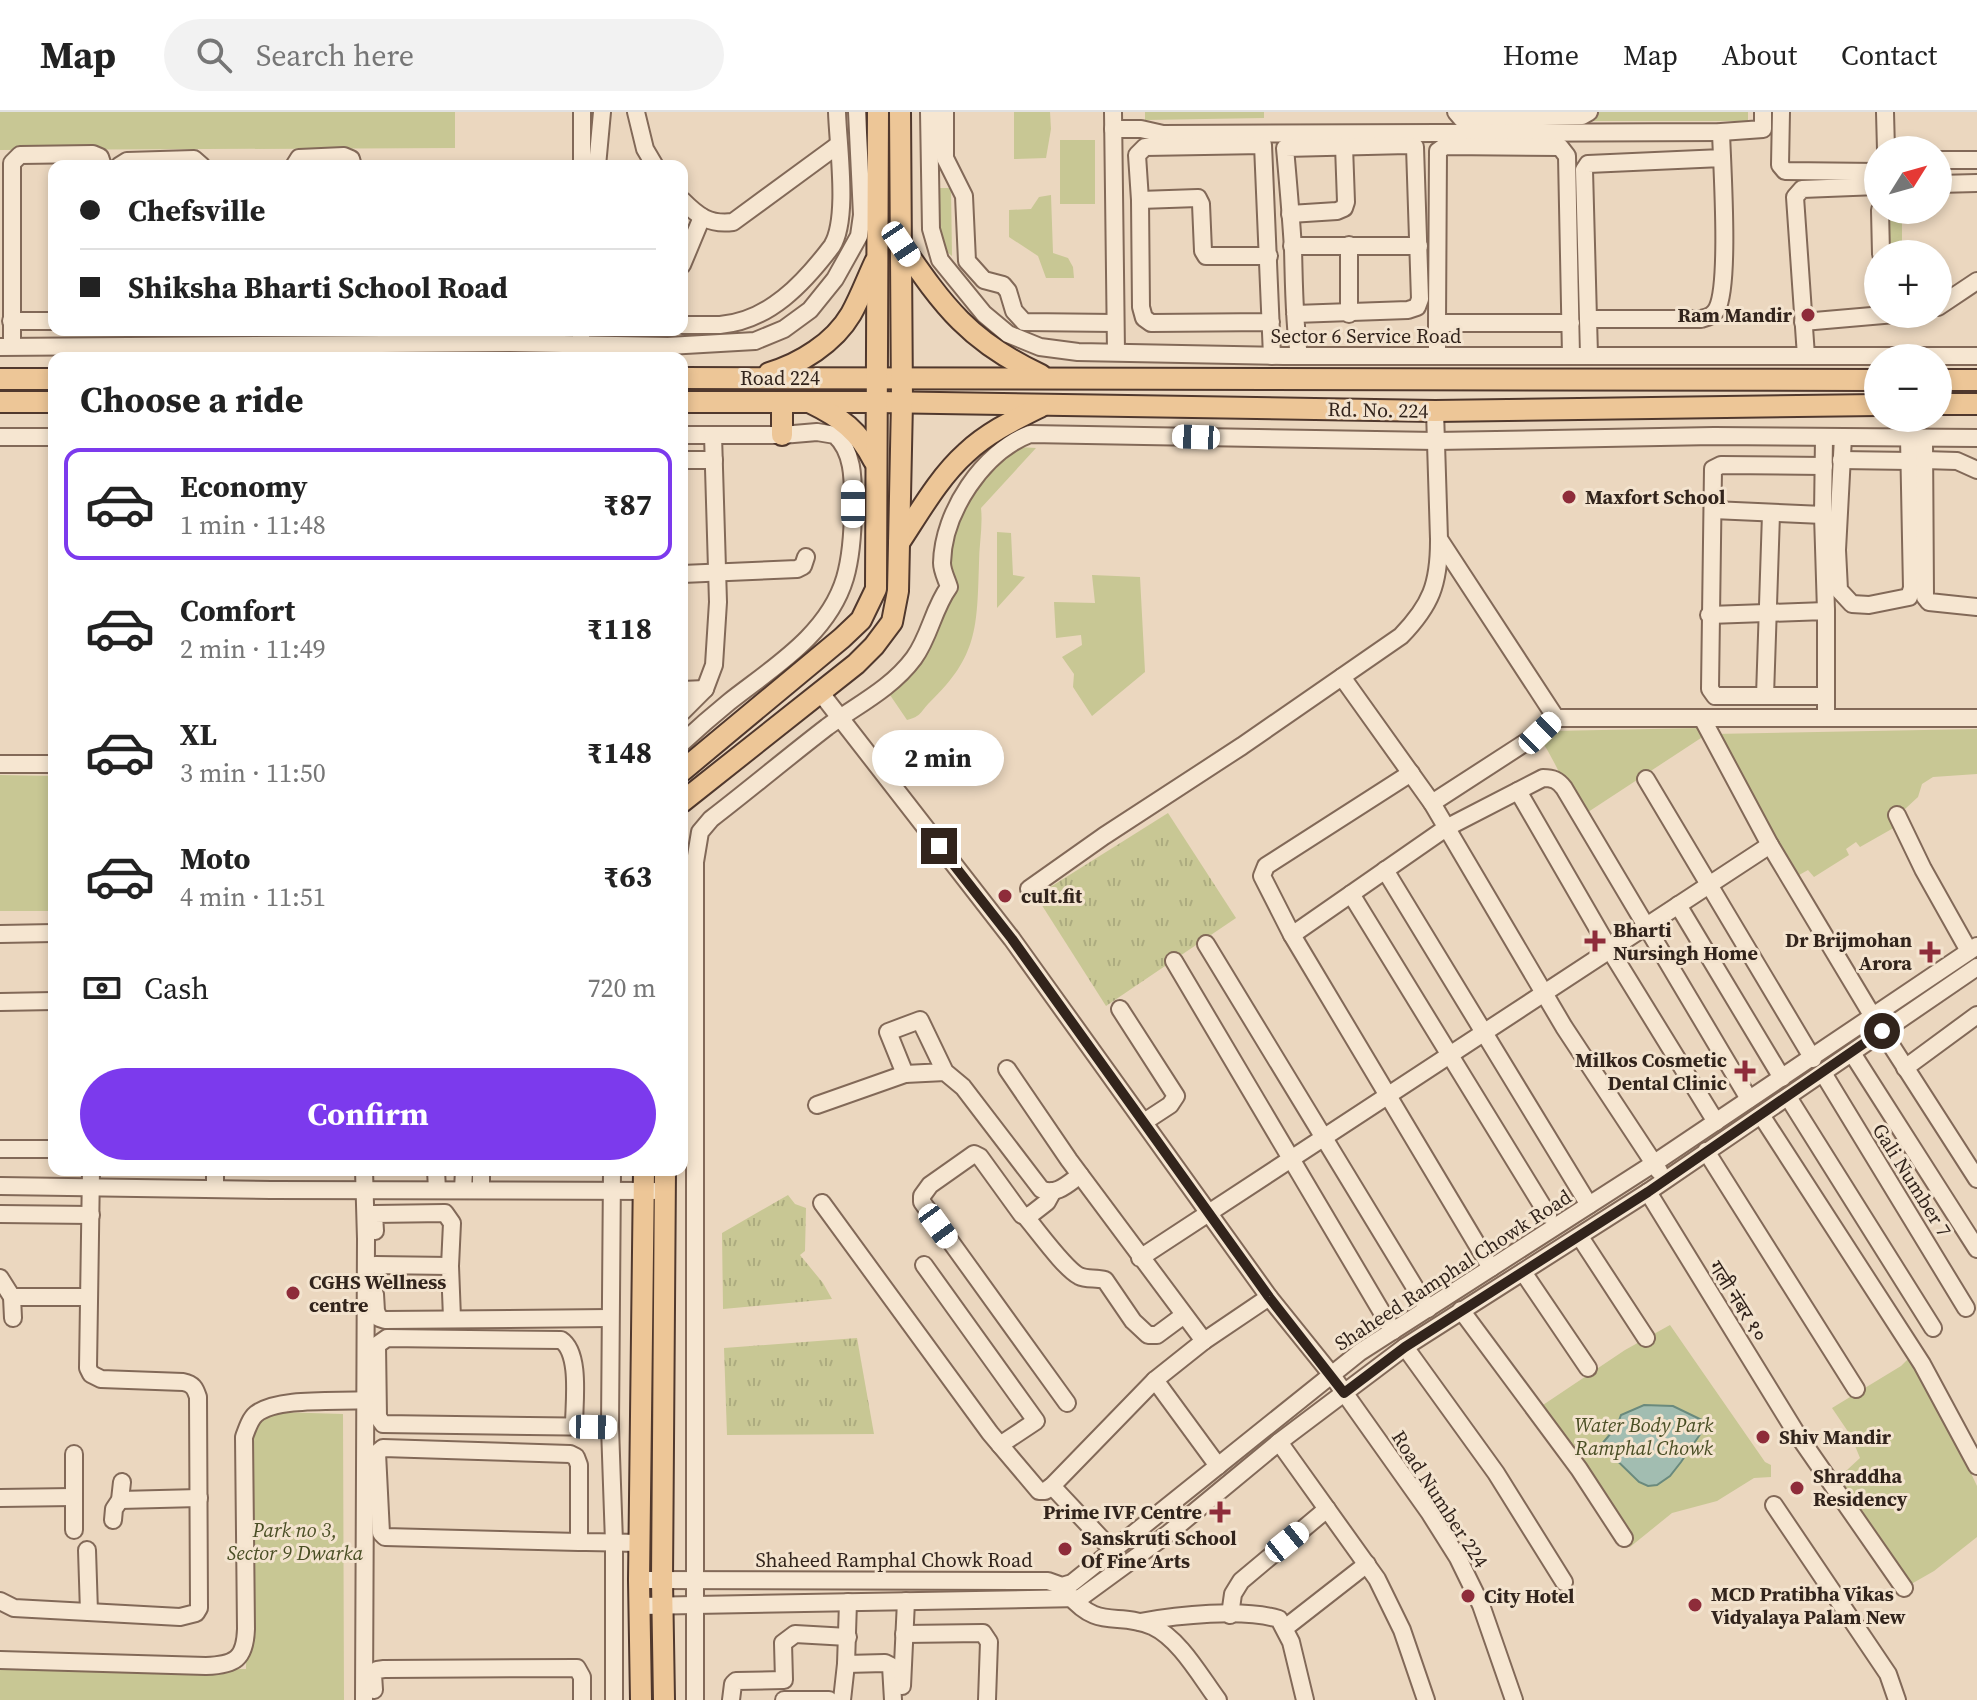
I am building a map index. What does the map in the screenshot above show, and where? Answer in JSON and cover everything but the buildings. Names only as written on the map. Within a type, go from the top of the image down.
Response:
[{"type":"main road","points":[[688,760],[861,620],[876,589],[878,112]]},
{"type":"main road","points":[[688,797],[856,664],[892,622],[898,591],[902,402],[900,112]]},
{"type":"main road","points":[[901,244],[952,314],[1004,358],[1045,378]]},
{"type":"main road","points":[[754,378],[791,366],[828,341],[850,316],[878,253]]},
{"type":"main road","name":"Road 224","points":[[688,378],[878,378]]},
{"type":"main road","name":"Rd. No. 224","points":[[878,378],[1864,380]]},
{"type":"main road","points":[[0,379],[48,379]]},
{"type":"main road","points":[[1952,380],[1977,380]]},
{"type":"main road","points":[[0,402],[48,402]]},
{"type":"main road","name":"Road 224","points":[[688,402],[877,402]]},
{"type":"main road","points":[[782,402],[782,435]]},
{"type":"main road","points":[[807,402],[844,422],[858,435],[877,469]]},
{"type":"main road","name":"Rd. No. 224","points":[[877,402],[1435,411],[1864,405]]},
{"type":"main road","points":[[1952,404],[1977,404]]},
{"type":"main road","points":[[899,543],[964,453],[1000,426],[1043,405]]},
{"type":"main road","points":[[647,1176],[655,1191],[664,1700]]},
{"type":"main road","points":[[641,1700],[640,1543],[655,1191],[662,1176]]},
{"type":"street","points":[[582,112],[582,160]]},
{"type":"street","points":[[598,160],[602,112]]},
{"type":"street","points":[[636,112],[645,149],[651,160]]},
{"type":"street","points":[[688,325],[722,325],[759,315],[786,296],[821,261],[837,237],[839,228],[837,112]]},
{"type":"street","points":[[101,160],[93,154],[20,155],[12,163],[5,346],[120,338],[358,337],[394,351],[581,344],[613,338],[668,346],[755,341],[784,329],[810,310],[835,279],[859,236],[862,215],[857,112]]},
{"type":"street","name":"Sector 6 Service Road","points":[[929,112],[931,229],[940,260],[984,314],[1008,334],[1040,347],[1272,356],[1977,356]]},
{"type":"street","points":[[945,112],[945,158],[964,196],[967,261],[984,280],[1003,285],[1014,311],[1024,322],[1115,323]]},
{"type":"street","points":[[1136,112],[1141,129]]},
{"type":"street","points":[[1456,112],[1462,119],[1582,116],[1589,112]]},
{"type":"street","points":[[1285,141],[1721,132],[1763,129],[1763,112]]},
{"type":"street","points":[[1781,112],[1780,165],[1785,171],[1864,172]]},
{"type":"street","points":[[1885,112],[1886,136]]},
{"type":"street","points":[[1896,112],[1896,136]]},
{"type":"street","points":[[1116,352],[1113,120],[1163,134],[1344,146],[1415,147],[1420,299],[1417,307],[1349,314],[1295,314]]},
{"type":"street","points":[[1588,319],[1680,320],[1711,316],[1718,307],[1722,280],[1721,132]]},
{"type":"street","points":[[1262,139],[1145,147],[1137,155],[1141,307],[1144,318],[1151,323],[1271,322]]},
{"type":"street","points":[[1262,139],[1272,356]]},
{"type":"street","points":[[1285,141],[1299,356]]},
{"type":"street","points":[[688,205],[715,223],[733,222],[838,145]]},
{"type":"street","points":[[1290,214],[1344,208],[1344,146]]},
{"type":"street","points":[[1437,356],[1438,151],[1445,146],[1560,147],[1565,150],[1571,355]]},
{"type":"street","points":[[296,160],[344,156],[351,160]]},
{"type":"street","points":[[0,158],[5,318]]},
{"type":"street","points":[[1589,355],[1584,170],[1588,164],[1722,158]]},
{"type":"street","points":[[160,160],[195,160]]},
{"type":"street","points":[[1952,160],[1977,160]]},
{"type":"street","points":[[1952,184],[1977,183]]},
{"type":"street","points":[[1806,356],[1795,197],[1798,191],[1864,187]]},
{"type":"street","points":[[1140,200],[1198,198],[1206,256],[1269,256]]},
{"type":"street","points":[[688,251],[702,217]]},
{"type":"street","points":[[1349,245],[1349,314]]},
{"type":"street","points":[[1292,246],[1419,246]]},
{"type":"street","points":[[1952,298],[1977,281]]},
{"type":"street","points":[[1803,322],[1864,316]]},
{"type":"street","points":[[5,318],[48,321]]},
{"type":"street","points":[[1437,323],[1571,323]]},
{"type":"street","points":[[1029,889],[1401,636],[1419,617],[1430,600],[1438,575],[1435,411]]},
{"type":"street","points":[[688,435],[826,432],[841,440],[851,466],[853,523],[844,580],[834,603],[816,630],[780,664],[726,704],[688,738]]},
{"type":"street","points":[[695,1700],[695,862],[700,832],[711,819],[841,717],[877,695],[914,659],[931,631],[937,603],[949,587],[942,564],[952,517],[981,470],[1018,439],[1030,434],[1436,441],[1977,438]]},
{"type":"street","points":[[688,706],[705,689],[714,665],[717,574],[713,435]]},
{"type":"street","points":[[0,437],[48,437]]},
{"type":"street","points":[[1824,437],[1826,717]]},
{"type":"street","points":[[1843,437],[1837,550],[1839,590],[1852,604],[1869,605],[1909,597],[1912,588],[1917,461]]},
{"type":"street","points":[[1916,438],[1925,597],[1929,602],[1977,607]]},
{"type":"street","points":[[688,460],[714,460]]},
{"type":"street","points":[[1841,460],[1957,461],[1977,470]]},
{"type":"street","points":[[1824,466],[1721,465],[1713,469],[1709,615],[1712,694],[1826,696]]},
{"type":"street","points":[[1713,510],[1823,515]]},
{"type":"street","points":[[1765,696],[1771,514]]},
{"type":"street","points":[[1439,539],[1556,718]]},
{"type":"street","points":[[688,574],[797,569],[803,566],[806,557]]},
{"type":"street","points":[[1709,615],[1826,611]]},
{"type":"street","points":[[1342,677],[1432,803],[1544,993],[1665,1179]]},
{"type":"street","points":[[688,690],[705,689]]},
{"type":"street","name":"Road Number 224","points":[[820,692],[1012,939],[1269,1297],[1331,1374],[1421,1501],[1458,1558],[1481,1605],[1514,1700]]},
{"type":"street","points":[[1432,803],[1540,733],[1556,718],[1977,718]]},
{"type":"street","points":[[1702,718],[1770,845],[1872,1015]]},
{"type":"street","points":[[0,764],[48,764]]},
{"type":"street","points":[[1411,773],[1266,866],[1262,870],[1263,881],[1292,935],[1491,1268]]},
{"type":"street","points":[[1292,935],[1446,828],[1543,778],[1558,781],[1749,1099]]},
{"type":"street","name":"Gali Number 7","points":[[1646,779],[1966,1308]]},
{"type":"street","points":[[1518,791],[1610,950],[1716,1122]]},
{"type":"street","points":[[1897,815],[1923,869],[1973,948]]},
{"type":"street","points":[[1140,1258],[1770,845]]},
{"type":"street","points":[[1385,870],[1589,1205]]},
{"type":"street","points":[[1351,894],[1548,1215]]},
{"type":"street","points":[[1678,905],[1782,1078]]},
{"type":"street","points":[[0,934],[48,933]]},
{"type":"street","points":[[0,942],[48,943]]},
{"type":"street","points":[[1206,944],[1428,1309]]},
{"type":"street","name":"Shaheed Ramphal Chowk Road","points":[[639,1580],[1048,1581],[1080,1598],[1158,1541],[1279,1442],[1405,1347],[1580,1237],[1788,1097],[1872,1015],[1973,948]]},
{"type":"street","points":[[1174,961],[1393,1331]]},
{"type":"street","name":"Shaheed Ramphal Chowk Road","points":[[640,1606],[906,1601],[1067,1593],[1083,1575],[1331,1374],[1393,1331],[1782,1078],[1852,1053],[1977,967]]},
{"type":"street","points":[[0,1002],[48,1001]]},
{"type":"street","points":[[1120,1009],[1176,1096],[1170,1105],[1144,1122]]},
{"type":"street","points":[[1905,1068],[1977,1015]]},
{"type":"street","points":[[905,1074],[888,1032],[920,1020],[945,1072],[963,1087],[1041,1189],[1053,1191],[1080,1175]]},
{"type":"street","points":[[1882,1031],[1975,1170]]},
{"type":"street","points":[[1852,1053],[1977,1249]]},
{"type":"street","points":[[1007,1069],[1140,1258],[1204,1341]]},
{"type":"street","points":[[817,1105],[905,1074],[945,1072]]},
{"type":"street","points":[[1788,1097],[1933,1328]]},
{"type":"street","points":[[1761,1115],[1922,1364],[1977,1466]]},
{"type":"street","points":[[0,1149],[48,1149]]},
{"type":"street","points":[[1706,1151],[1856,1389]]},
{"type":"street","points":[[1067,1403],[926,1210],[922,1196],[930,1185],[974,1154],[980,1157],[1019,1211],[1075,1274],[1087,1279],[1105,1280],[1133,1321],[1148,1335],[1157,1335],[1184,1315]]},
{"type":"street","points":[[193,1176],[194,1189]]},
{"type":"street","points":[[215,1176],[215,1189]]},
{"type":"street","points":[[366,1176],[374,1214],[376,1311],[379,1318],[610,1318]]},
{"type":"street","points":[[436,1176],[437,1190]]},
{"type":"street","points":[[463,1190],[464,1176]]},
{"type":"street","points":[[481,1176],[481,1190]]},
{"type":"street","points":[[612,1176],[610,1427],[614,1700]]},
{"type":"street","points":[[0,1601],[14,1608],[180,1617],[196,1613],[200,1599],[196,1389],[183,1382],[101,1379],[91,1374],[87,1359],[91,1178]]},
{"type":"street","points":[[0,1186],[91,1178],[194,1189],[655,1191]]},
{"type":"street","points":[[364,1700],[371,1486],[365,1400],[370,1190]]},
{"type":"street","points":[[1025,1216],[1047,1202],[1053,1191]]},
{"type":"street","name":"गली नंबर १०","points":[[1648,1192],[1795,1431],[1904,1588]]},
{"type":"street","points":[[822,1203],[1000,1445],[1034,1488],[1045,1491],[1155,1380],[1204,1341],[1269,1297]]},
{"type":"street","points":[[374,1214],[445,1213],[452,1223],[452,1318]]},
{"type":"street","points":[[0,1214],[91,1215]]},
{"type":"street","points":[[1580,1237],[1646,1338]]},
{"type":"street","points":[[375,1265],[450,1266]]},
{"type":"street","points":[[924,1265],[1036,1421],[1000,1445]]},
{"type":"street","points":[[1523,1272],[1588,1368]]},
{"type":"street","points":[[13,1318],[4,1287],[89,1297]]},
{"type":"street","points":[[1461,1310],[1579,1469],[1624,1538]]},
{"type":"street","points":[[574,1426],[573,1357],[569,1345],[561,1340],[387,1338],[377,1345],[378,1417],[383,1424],[610,1427]]},
{"type":"street","points":[[1405,1347],[1496,1473],[1564,1582]]},
{"type":"street","points":[[1155,1380],[1218,1466]]},
{"type":"street","points":[[0,1660],[206,1666],[223,1665],[238,1658],[245,1646],[246,1629],[244,1437],[249,1425],[254,1415],[286,1404],[365,1400]]},
{"type":"street","points":[[1279,1442],[1390,1601],[1426,1700]]},
{"type":"street","points":[[579,1542],[579,1465],[576,1457],[570,1454],[383,1448],[377,1453],[371,1486],[381,1533],[385,1537],[579,1542],[640,1543]]},
{"type":"street","points":[[74,1454],[74,1530]]},
{"type":"street","points":[[113,1520],[122,1482]]},
{"type":"street","points":[[1052,1486],[1113,1551]]},
{"type":"street","points":[[0,1498],[73,1497]]},
{"type":"street","points":[[120,1500],[199,1498]]},
{"type":"street","points":[[1774,1505],[1888,1674],[1897,1700]]},
{"type":"street","points":[[1230,1615],[1233,1594],[1241,1581],[1327,1509]]},
{"type":"street","points":[[87,1550],[89,1612]]},
{"type":"street","points":[[1285,1628],[1367,1564]]},
{"type":"street","points":[[1067,1593],[1078,1606],[1097,1616],[1155,1627],[1167,1636],[1218,1700]]},
{"type":"street","points":[[902,1700],[906,1601]]},
{"type":"street","points":[[842,1700],[848,1602]]},
{"type":"street","points":[[1140,1622],[1179,1616],[1270,1616],[1279,1619],[1285,1628],[1305,1700]]},
{"type":"street","points":[[904,1634],[983,1633],[989,1642],[987,1700]]},
{"type":"street","points":[[829,1700],[784,1699],[783,1643],[788,1636],[795,1634],[848,1637]]},
{"type":"street","points":[[846,1664],[885,1663],[891,1666],[893,1700]]},
{"type":"street","points":[[374,1700],[373,1674],[377,1670],[562,1668],[577,1668],[581,1672],[582,1700]]},
{"type":"street","points":[[731,1700],[736,1681],[784,1680]]},
{"type":"green space","points":[[0,112],[455,112],[455,148],[0,150]]},
{"type":"green space","points":[[1014,112],[1050,112],[1051,129],[1046,158],[1014,159]]},
{"type":"green space","points":[[1145,112],[1264,112],[1264,118],[1145,120]]},
{"type":"green space","points":[[1591,112],[1748,112],[1748,121],[1591,121]]},
{"type":"green space","points":[[1060,140],[1095,140],[1095,204],[1060,204]]},
{"type":"green space","points":[[933,188],[951,188],[952,256],[933,240]]},
{"type":"green space","points":[[1051,195],[1053,253],[1068,258],[1074,278],[1046,278],[1038,256],[1009,237],[1009,210],[1031,209],[1039,197]]},
{"type":"green space","points":[[1874,224],[1902,224],[1902,240],[1874,240]]},
{"type":"green space","points":[[1019,447],[1036,448],[981,508],[977,605],[972,639],[966,655],[946,685],[918,715],[907,720],[890,695],[916,669],[941,625],[957,523],[983,481]]},
{"type":"green space","points":[[997,532],[1011,533],[1013,575],[1025,577],[997,608]]},
{"type":"green space","points":[[1092,575],[1140,577],[1145,672],[1092,716],[1073,687],[1074,674],[1062,657],[1082,645],[1081,635],[1056,638],[1054,602],[1095,603]]},
{"type":"green space","points":[[1701,728],[1701,738],[1582,816],[1541,740],[1552,731]]},
{"type":"green space","points":[[1977,729],[1977,774],[1933,777],[1922,784],[1918,797],[1905,809],[1891,809],[1897,826],[1860,847],[1856,842],[1846,849],[1849,855],[1814,877],[1808,870],[1792,879],[1713,734]]},
{"type":"green space","points":[[0,775],[48,776],[48,911],[0,911]]},
{"type":"green space","points":[[1168,813],[1236,918],[1106,1006],[1036,896]]},
{"type":"green space","points":[[788,1195],[795,1204],[806,1208],[805,1251],[800,1255],[832,1299],[723,1309],[722,1233]]},
{"type":"green space","name":"Water Body Park Ramphal Chowk","points":[[1670,1325],[1765,1462],[1771,1465],[1771,1477],[1754,1478],[1717,1501],[1672,1513],[1630,1547],[1595,1510],[1534,1411],[1625,1350]]},
{"type":"green space","points":[[857,1338],[874,1434],[727,1435],[724,1348]]},
{"type":"green space","points":[[1910,1357],[1946,1420],[1977,1486],[1977,1537],[1934,1571],[1906,1587],[1825,1481],[1847,1470],[1860,1458],[1851,1436],[1832,1408],[1901,1366]]},
{"type":"green space","name":"Park no 3, Sector 9 Dwarka","points":[[248,1411],[343,1414],[344,1700],[0,1700],[0,1668],[246,1669]]},
{"type":"shaded area","points":[[1644,1405],[1673,1406],[1708,1423],[1670,1476],[1657,1485],[1648,1486],[1639,1482],[1601,1445],[1617,1426],[1621,1415]]},
{"type":"place","name":"Ram Mandir","points":[[1808,315]]},
{"type":"place","name":"Maxfort School","points":[[1569,497]]},
{"type":"place","name":"cult.fit","points":[[1005,896]]},
{"type":"place","name":"Bharti Nursingh Home","points":[[1595,941]]},
{"type":"place","name":"Dr Brijmohan Arora","points":[[1930,952]]},
{"type":"place","name":"Milkos Cosmetic Dental Clinic","points":[[1745,1071]]},
{"type":"place","name":"CGHS Wellness centre","points":[[293,1293]]},
{"type":"place","name":"Shiv Mandir","points":[[1763,1437]]},
{"type":"place","name":"Shraddha Residency","points":[[1797,1488]]},
{"type":"place","name":"Prime IVF Centre","points":[[1220,1512]]},
{"type":"place","name":"Sanskruti School Of Fine Arts","points":[[1065,1549]]},
{"type":"place","name":"City Hotel","points":[[1468,1596]]},
{"type":"place","name":"MCD Pratibha Vikas Vidyalaya Palam New","points":[[1695,1605]]},
{"type":"route","points":[[939,846],[1012,939],[1269,1297],[1344,1393],[1405,1347],[1648,1192],[1882,1031]]}]
